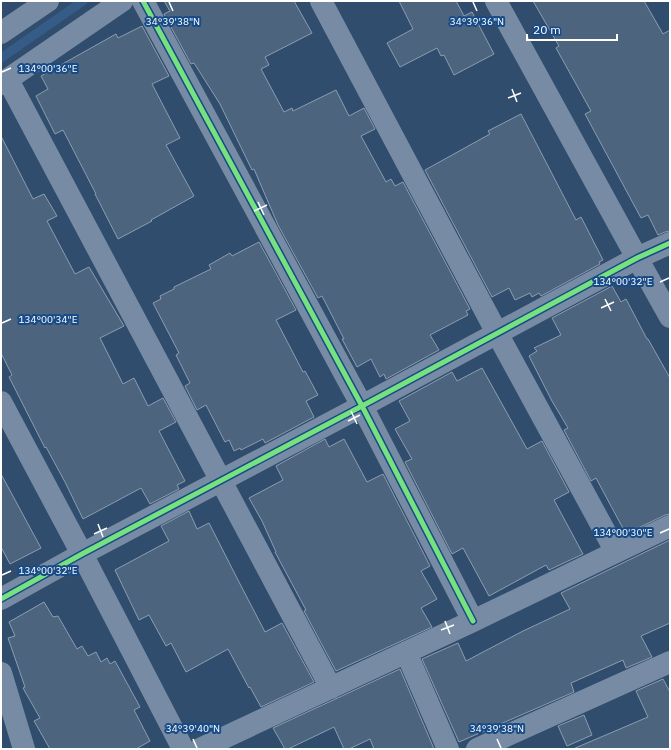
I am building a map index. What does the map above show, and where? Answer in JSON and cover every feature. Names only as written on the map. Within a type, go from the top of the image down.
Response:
[{"type":"street","points":[[1,33],[48,1]]},
{"type":"street","points":[[122,1],[4,82],[221,481],[331,688]]},
{"type":"street","points":[[143,1],[362,406],[473,621]]},
{"type":"street","points":[[321,1],[497,333],[616,552]]},
{"type":"street","points":[[496,1],[670,317]]},
{"type":"street","points":[[1,599],[82,554],[637,258],[670,243]]},
{"type":"street","points":[[1,402],[183,749]]},
{"type":"street","points":[[200,749],[473,621],[670,526]]},
{"type":"street","points":[[406,652],[448,749]]},
{"type":"street","points":[[477,749],[670,662]]},
{"type":"street","points":[[1,673],[24,749]]},
{"type":"building","points":[[164,1],[294,1],[312,33],[265,57],[269,65],[261,69],[284,112],[292,108],[293,111],[336,90],[349,116],[364,108],[375,129],[361,136],[386,182],[391,179],[395,186],[403,182],[470,309],[466,311],[468,315],[430,335],[439,350],[386,379],[384,374],[380,377],[371,359],[357,367],[322,296],[318,298],[278,225],[254,169],[252,170],[220,104],[194,63],[191,64],[164,14],[170,11]]},
{"type":"building","points":[[399,1],[456,1],[464,16],[472,12],[494,54],[454,75],[444,55],[441,56],[437,48],[400,67],[387,43],[413,29]]},
{"type":"building","points":[[533,1],[644,1],[663,34],[670,30],[670,231],[658,235],[648,215],[641,218],[585,114],[591,111],[556,48],[559,46]]},
{"type":"building","points":[[142,26],[169,76],[152,84],[180,138],[166,145],[194,196],[118,239],[63,130],[55,134],[36,96],[48,89],[41,76],[116,34],[118,38]]},
{"type":"building","points":[[521,114],[576,220],[581,217],[603,260],[599,262],[600,264],[541,296],[539,293],[532,297],[530,293],[515,300],[509,288],[492,297],[425,170],[490,134],[488,131]]},
{"type":"building","points":[[1,136],[33,199],[44,194],[57,216],[47,221],[75,274],[89,267],[124,326],[100,338],[123,384],[134,378],[148,406],[163,398],[176,422],[159,431],[185,481],[177,485],[179,489],[150,504],[141,488],[83,519],[9,377],[12,375],[1,353]]},
{"type":"building","points":[[259,242],[296,310],[276,320],[303,372],[305,371],[318,395],[306,401],[314,417],[265,443],[263,439],[241,450],[240,448],[234,451],[229,440],[225,442],[206,405],[197,410],[185,386],[190,383],[176,355],[179,353],[153,303],[161,299],[160,296],[174,289],[174,287],[211,269],[209,265],[230,253],[232,256]]},
{"type":"building","points":[[612,286],[621,302],[626,299],[670,378],[670,514],[626,534],[596,478],[591,481],[564,430],[568,428],[552,401],[529,356],[537,351],[534,348],[561,335],[552,318]]},
{"type":"building","points":[[482,368],[527,449],[542,441],[569,492],[554,500],[583,554],[549,570],[546,565],[489,596],[463,548],[452,554],[405,462],[412,459],[395,429],[410,421],[399,401],[452,372],[457,381]]},
{"type":"building","points":[[325,439],[329,447],[344,439],[367,482],[383,474],[430,566],[421,571],[437,599],[421,608],[432,627],[336,671],[304,611],[306,610],[275,552],[262,521],[249,498],[283,480],[276,466]]},
{"type":"building","points":[[1,474],[41,548],[10,564],[1,547]]},
{"type":"building","points":[[189,511],[197,529],[209,523],[265,632],[282,623],[314,682],[261,707],[228,649],[186,672],[171,643],[166,646],[149,615],[139,620],[115,570],[169,541],[161,526]]},
{"type":"building","points":[[670,540],[670,623],[641,636],[652,657],[626,668],[623,660],[571,683],[574,692],[459,742],[422,659],[458,643],[466,661],[523,631],[570,609],[561,593]]},
{"type":"building","points":[[44,602],[53,617],[58,616],[77,649],[82,646],[88,656],[96,652],[101,662],[107,658],[110,664],[115,661],[140,707],[134,710],[150,741],[136,749],[50,749],[34,721],[40,718],[23,688],[25,687],[8,638],[15,636],[9,622]]},
{"type":"building","points":[[400,669],[434,749],[374,749],[370,739],[349,749],[344,749],[334,727],[288,749],[285,749],[273,728]]},
{"type":"building","points":[[663,679],[670,692],[670,749],[573,749],[648,717],[636,691]]},
{"type":"building","points":[[584,715],[592,735],[567,746],[558,726]]},
{"type":"waterway","points":[[1,58],[83,1]]},
{"type":"cycle path","points":[[143,1],[362,406],[473,621]]},
{"type":"cycle path","points":[[1,599],[82,554],[637,258],[670,243]]}]
